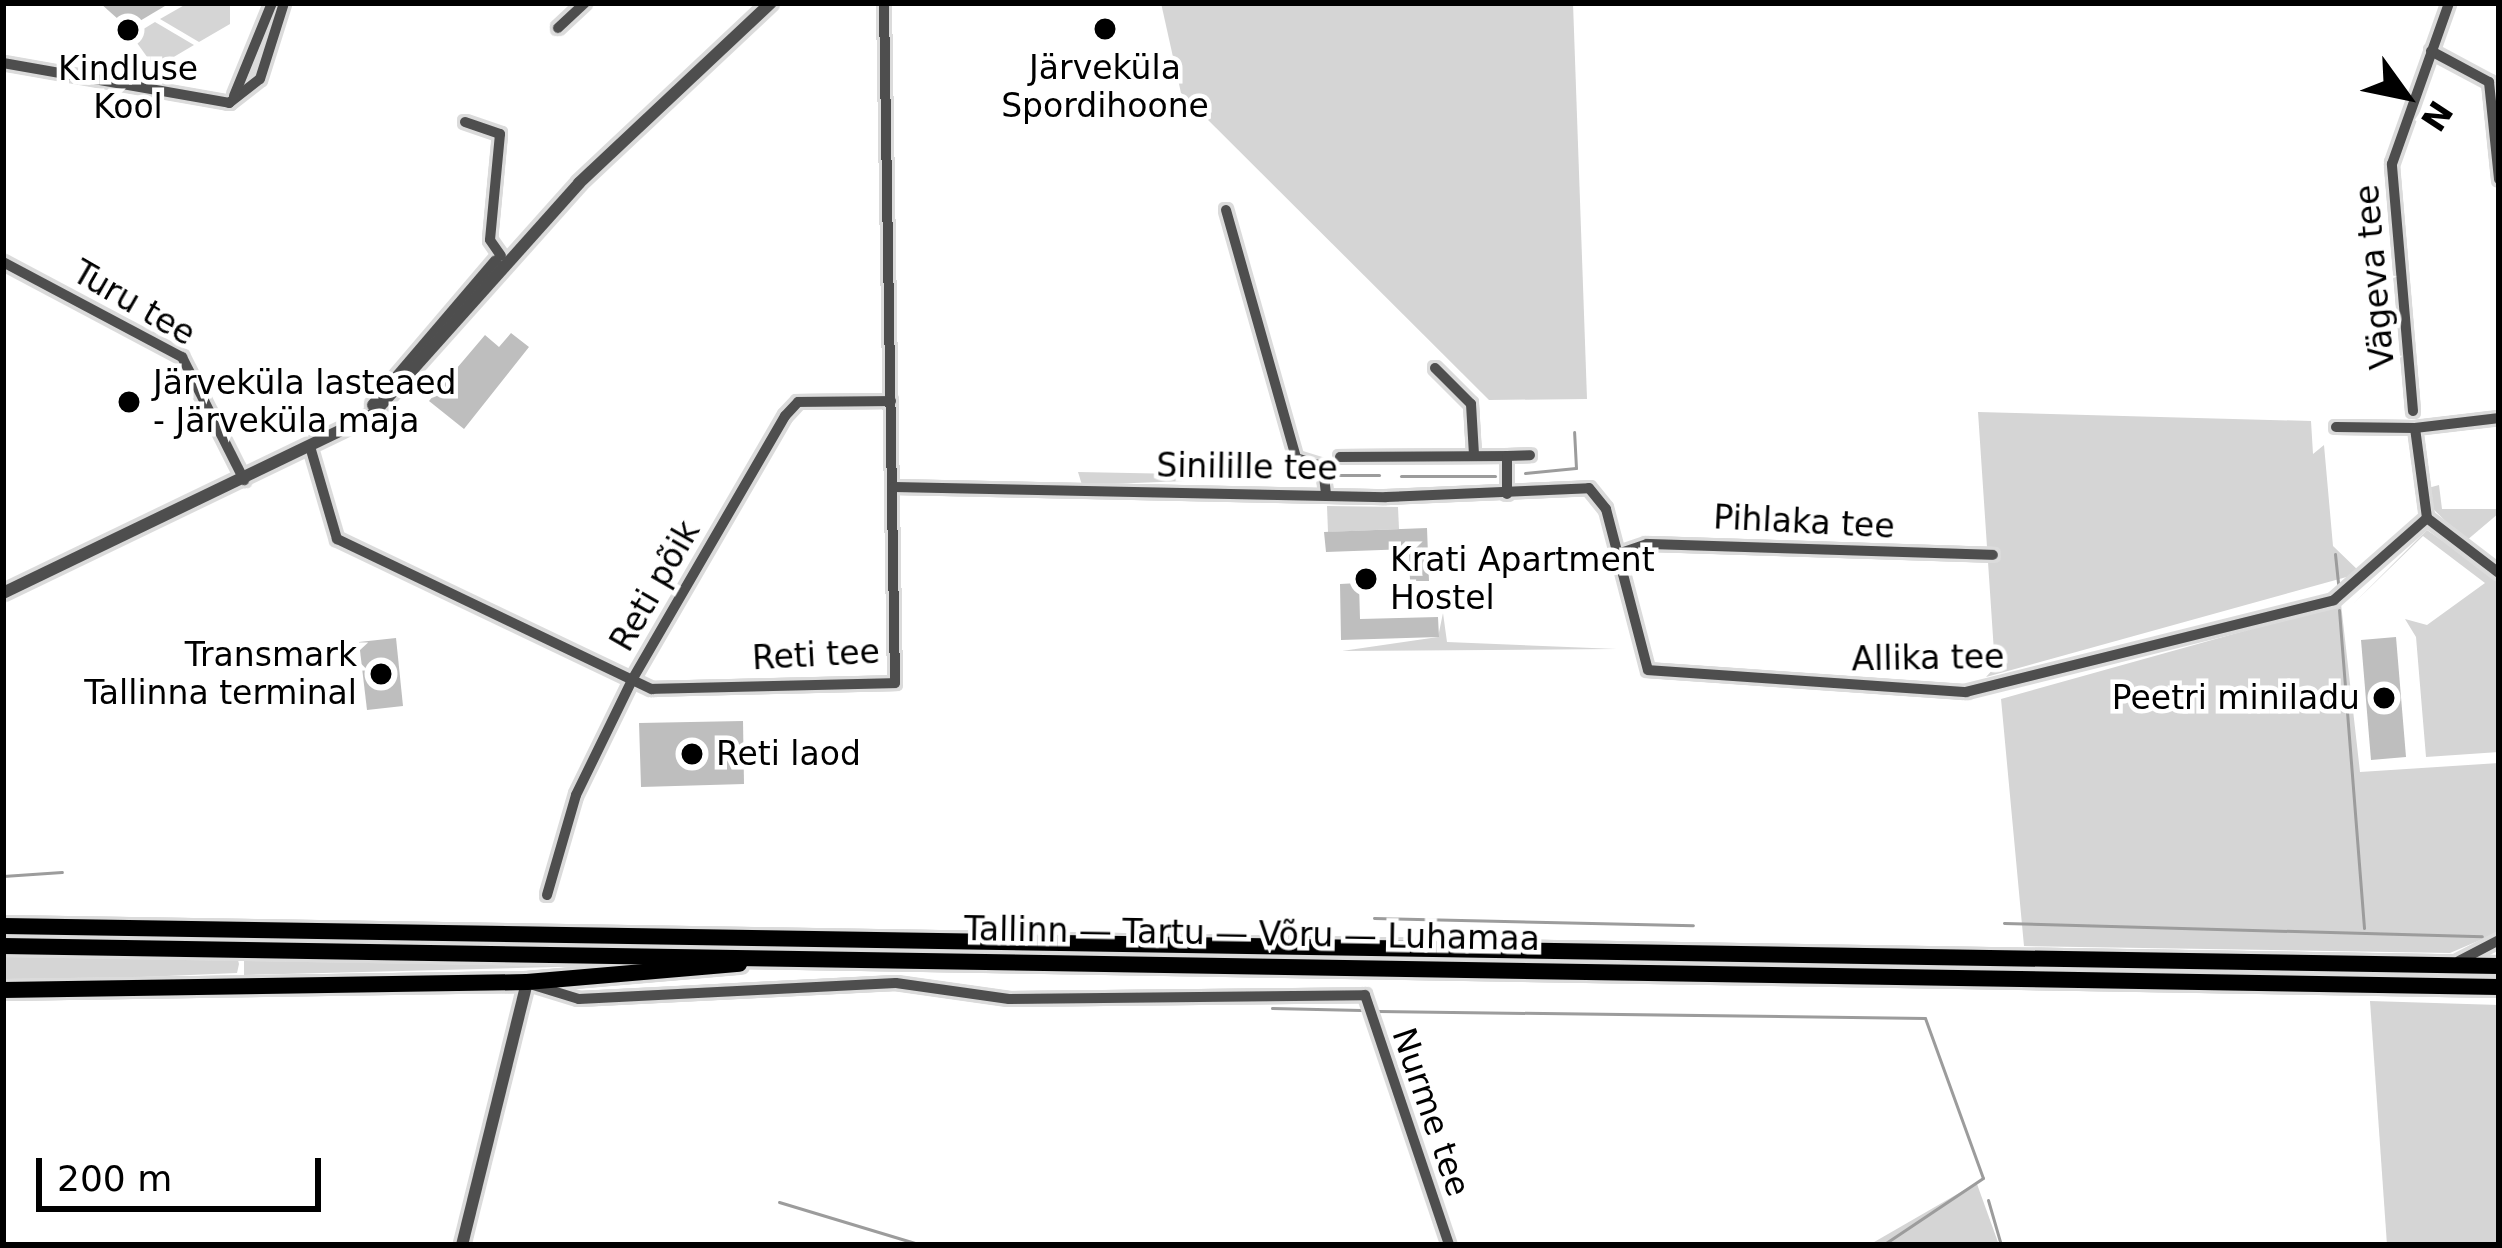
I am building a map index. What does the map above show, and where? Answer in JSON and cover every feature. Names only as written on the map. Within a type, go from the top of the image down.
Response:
[{"type":"highway","name":"Tallinn — Tartu — Võru — Luhamaa","points":[[3,926],[2499,966]]},
{"type":"highway","name":"Tallinn — Tartu — Võru — Luhamaa","points":[[3,946],[2499,987]]},
{"type":"highway","points":[[3,990],[527,982],[829,956]]},
{"type":"street","points":[[229,103],[248,78],[272,3]]},
{"type":"street","points":[[3,63],[229,103],[260,79],[284,3]]},
{"type":"street","points":[[558,28],[585,3]]},
{"type":"street","name":"Reti tee","points":[[311,450],[337,538],[652,689],[896,682],[884,3]]},
{"type":"street","name":"Vägeva tee","points":[[2427,518],[2392,164],[2449,3]]},
{"type":"street","points":[[356,423],[501,256],[770,4]]},
{"type":"street","points":[[2431,51],[2488,82],[2499,179]]},
{"type":"street","points":[[465,122],[500,134],[490,241],[501,256]]},
{"type":"street","points":[[3,593],[311,450],[356,423],[405,385],[579,183]]},
{"type":"street","points":[[1226,210],[1297,458],[1323,466],[1326,496]]},
{"type":"street","name":"Turu tee","points":[[3,262],[182,357],[244,480]]},
{"type":"street","points":[[1435,368],[1471,404],[1474,454]]},
{"type":"street","name":"Reti põik","points":[[548,895],[576,795],[632,680],[785,416],[798,403],[891,401]]},
{"type":"street","points":[[2336,427],[2499,418]]},
{"type":"street","points":[[1340,457],[1529,454]]},
{"type":"street","points":[[1507,456],[1508,494]]},
{"type":"street","name":"Sinilille tee","points":[[894,487],[1326,496],[1598,492]]},
{"type":"street","name":"Allika tee","points":[[1598,492],[1633,646],[1657,675],[1987,691],[2345,596],[2427,518]]},
{"type":"street","points":[[2427,518],[2499,573]]},
{"type":"street","name":"Pihlaka tee","points":[[1616,555],[1647,544],[1993,555]]},
{"type":"street","points":[[2448,966],[2499,940]]},
{"type":"street","points":[[462,1245],[527,982]]},
{"type":"street","name":"Nurme tee","points":[[527,982],[579,999],[896,983],[1161,1003],[1365,995],[1449,1245]]},
{"type":"shaded area","points":[[188,3],[230,5],[230,24],[199,42],[160,19]]},
{"type":"shaded area","points":[[1161,3],[1573,3],[1587,399],[1489,400],[1181,93]]},
{"type":"shaded area","points":[[155,22],[194,45],[155,68],[132,36]]},
{"type":"shaded area","points":[[1978,412],[2311,421],[2313,454],[2324,445],[2333,546],[2361,573],[1986,677],[1995,667]]},
{"type":"shaded area","points":[[1078,472],[1233,475],[1238,479],[1082,485]]},
{"type":"shaded area","points":[[2439,485],[2442,509],[2499,509],[2499,513],[2466,541],[2430,506],[2428,488]]},
{"type":"shaded area","points":[[1327,506],[1398,507],[1399,529],[1328,532]]},
{"type":"shaded area","points":[[2427,530],[2499,580],[2499,752],[2426,757],[2416,637],[2405,619],[2427,625],[2485,583],[2423,536],[2354,603]]},
{"type":"shaded area","points":[[2341,604],[2360,772],[2499,763],[2499,932],[2450,953],[2024,946],[2001,699]]},
{"type":"shaded area","points":[[1443,613],[1447,642],[1617,649],[1342,651],[1438,637]]},
{"type":"shaded area","points":[[244,954],[631,963],[631,965],[244,975]]},
{"type":"shaded area","points":[[3,956],[237,956],[239,964],[237,973],[3,983]]},
{"type":"shaded area","points":[[2370,1001],[2499,1005],[2499,1245],[2387,1245]]},
{"type":"shaded area","points":[[1977,1184],[1999,1245],[1869,1245],[1966,1189]]},
{"type":"building","points":[[100,3],[170,3],[128,28]]},
{"type":"building","points":[[511,333],[529,347],[464,429],[429,401],[485,335],[499,347]]},
{"type":"building","points":[[1427,528],[1429,581],[1410,581],[1409,549],[1326,552],[1324,532]]},
{"type":"building","points":[[1359,583],[1360,619],[1438,617],[1439,637],[1341,640],[1340,584]]},
{"type":"building","name":"Peetri miniladu","points":[[2396,637],[2406,757],[2371,760],[2361,640]]},
{"type":"building","name":"Transmark Tallinna terminal","points":[[396,638],[403,706],[367,710],[359,642]]},
{"type":"building","name":"Reti laod","points":[[743,721],[744,784],[641,787],[639,723]]},
{"type":"waterway","points":[[1525,473],[1576,468],[1574,432]]},
{"type":"waterway","points":[[1305,474],[1316,473]]},
{"type":"waterway","points":[[1334,475],[1379,475]]},
{"type":"waterway","points":[[1401,476],[1495,476]]},
{"type":"waterway","points":[[2335,554],[2338,584]]},
{"type":"waterway","points":[[2339,610],[2364,928]]},
{"type":"waterway","points":[[3,876],[62,872]]},
{"type":"waterway","points":[[1374,918],[1693,925]]},
{"type":"waterway","points":[[2004,923],[2482,936]]},
{"type":"waterway","points":[[1272,1008],[1361,1010]]},
{"type":"waterway","points":[[1378,1011],[1925,1018],[1983,1178],[1883,1245]]},
{"type":"waterway","points":[[1988,1200],[2001,1245]]},
{"type":"waterway","points":[[779,1202],[921,1245]]},
{"type":"waterway","points":[[1913,1245],[1919,1245]]},
{"type":"place","name":"Järveküla Spordihoone","points":[[1105,29]]},
{"type":"place","name":"Kindluse Kool","points":[[128,30]]},
{"type":"place","name":"Järveküla lasteaed - Järveküla maja","points":[[129,402]]},
{"type":"place","name":"Krati Apartment Hostel","points":[[1366,579]]},
{"type":"place","name":"Transmark Tallinna terminal","points":[[381,674]]},
{"type":"place","name":"Peetri miniladu","points":[[2384,698]]},
{"type":"place","name":"Reti laod","points":[[692,754]]}]
